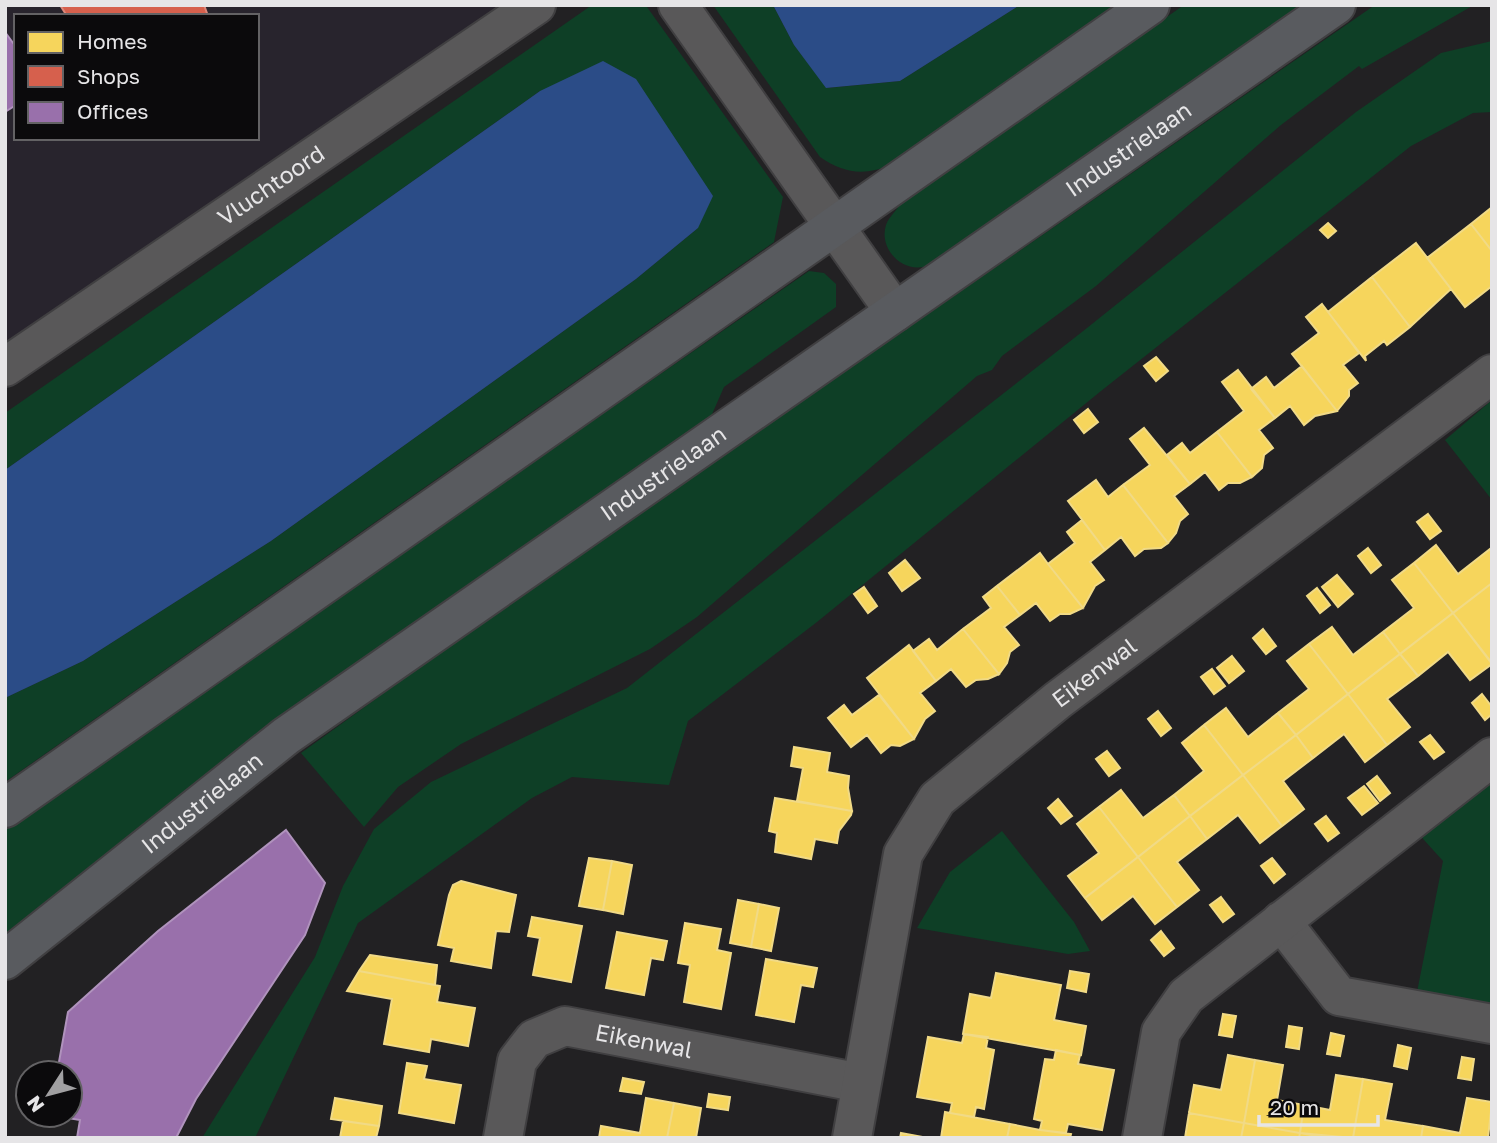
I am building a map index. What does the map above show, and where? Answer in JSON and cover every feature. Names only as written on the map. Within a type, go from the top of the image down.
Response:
[{"type":"main road","points":[[5,808],[1150,5]]},
{"type":"main road","name":"Industrielaan","points":[[5,960],[286,736],[1336,5]]},
{"type":"street","name":"Vluchtoord","points":[[5,367],[536,5]]},
{"type":"street","points":[[678,5],[895,312]]},
{"type":"street","name":"Eikenwal","points":[[852,1138],[904,854],[937,799],[1058,700],[1492,374]]},
{"type":"street","points":[[1142,1138],[1161,1032],[1186,996],[1492,757]]},
{"type":"street","points":[[1280,921],[1339,996],[1492,1024]]},
{"type":"street","name":"Eikenwal","points":[[503,1138],[517,1061],[534,1039],[565,1026],[861,1083]]},
{"type":"shaded area","points":[[5,5],[557,5],[5,380]]},
{"type":"green space","points":[[592,5],[647,7],[783,197],[774,242],[5,782],[5,698],[83,661],[271,541],[636,279],[698,228],[540,91],[5,470],[5,413]]},
{"type":"green space","points":[[713,5],[773,5],[794,45],[827,88],[900,81],[1020,5],[1121,5],[893,164],[864,172],[838,167],[820,157]]},
{"type":"green space","points":[[1184,5],[1304,5],[942,258],[923,267],[914,267],[893,256],[885,241],[886,225],[900,203]]},
{"type":"green space","points":[[1375,5],[1474,5],[1362,69],[1359,66],[1281,125],[1096,286],[1002,356],[992,370],[977,376],[697,617],[650,649],[461,744],[398,787],[364,827],[301,753],[481,623]]},
{"type":"green space","points":[[1492,41],[1492,112],[1473,113],[1411,146],[1101,391],[817,622],[688,721],[669,785],[572,777],[532,798],[358,923],[255,1138],[202,1138],[315,957],[343,886],[374,829],[431,782],[627,688],[1087,328],[1356,112],[1441,53]]},
{"type":"green space","points":[[809,271],[824,273],[836,284],[836,307],[724,387],[709,421],[275,723],[128,836],[28,922],[5,934],[5,828]]},
{"type":"green space","points":[[1492,400],[1492,500],[1445,440]]},
{"type":"green space","points":[[1492,771],[1492,1006],[1417,992],[1443,861],[1415,830]]},
{"type":"green space","points":[[1002,831],[1074,922],[1090,951],[1068,954],[917,928],[950,872]]},
{"type":"water","points":[[773,5],[1020,5],[900,81],[826,88],[794,45]]},
{"type":"water","points":[[603,61],[636,79],[713,196],[698,228],[636,279],[271,541],[83,661],[5,698],[5,470],[540,91]]},
{"type":"building: Homes","points":[[1492,207],[1492,251],[1471,224]]},
{"type":"building: Homes","points":[[1328,223],[1336,231],[1328,238],[1320,230]]},
{"type":"building: Homes","points":[[1471,224],[1492,251],[1492,286],[1465,307],[1427,258]]},
{"type":"building: Homes","points":[[1416,243],[1451,289],[1410,327],[1372,277]]},
{"type":"building: Homes","points":[[1372,277],[1410,327],[1387,345],[1384,341],[1365,356],[1366,361],[1328,312]]},
{"type":"building: Homes","points":[[1322,304],[1359,353],[1343,365],[1358,383],[1349,390],[1349,396],[1337,411],[1292,354],[1319,333],[1306,317]]},
{"type":"building: Homes","points":[[1156,357],[1168,371],[1156,381],[1144,366]]},
{"type":"building: Homes","points":[[1302,366],[1337,411],[1315,416],[1304,425],[1290,406],[1275,418],[1251,389],[1266,377],[1274,388]]},
{"type":"building: Homes","points":[[1238,370],[1275,418],[1259,430],[1273,448],[1264,455],[1262,468],[1252,477],[1217,432],[1244,411],[1222,382]]},
{"type":"building: Homes","points":[[1088,409],[1098,422],[1084,433],[1074,420]]},
{"type":"building: Homes","points":[[1144,428],[1190,484],[1174,496],[1188,514],[1180,521],[1176,533],[1168,543],[1123,485],[1150,465],[1130,439]]},
{"type":"building: Homes","points":[[1217,432],[1252,477],[1240,483],[1228,483],[1219,490],[1205,472],[1190,484],[1167,455],[1182,443],[1190,453]]},
{"type":"building: Homes","points":[[1096,480],[1108,497],[1123,485],[1168,543],[1161,548],[1144,549],[1135,556],[1121,537],[1105,550],[1068,501]]},
{"type":"building: Homes","points":[[1428,514],[1441,531],[1430,539],[1417,522]]},
{"type":"building: Homes","points":[[1082,520],[1105,550],[1090,562],[1104,580],[1095,586],[1083,608],[1048,564],[1075,543],[1067,532]]},
{"type":"building: Homes","points":[[1436,545],[1458,574],[1490,549],[1492,552],[1492,583],[1453,613],[1414,563]]},
{"type":"building: Homes","points":[[1368,548],[1381,565],[1371,573],[1358,556]]},
{"type":"building: Homes","points":[[1040,553],[1083,608],[1070,614],[1060,614],[1050,621],[1036,603],[1020,615],[997,586]]},
{"type":"building: Homes","points":[[905,560],[920,578],[902,591],[889,573]]},
{"type":"building: Homes","points":[[1414,563],[1453,613],[1400,654],[1383,632],[1414,608],[1392,580]]},
{"type":"building: Homes","points":[[1337,575],[1353,594],[1338,607],[1322,587]]},
{"type":"building: Homes","points":[[1492,583],[1492,663],[1453,613]]},
{"type":"building: Homes","points":[[997,586],[1020,615],[1004,627],[1019,645],[1010,652],[1007,663],[999,674],[963,629],[991,608],[983,597]]},
{"type":"building: Homes","points":[[864,587],[877,606],[868,613],[854,594]]},
{"type":"building: Homes","points":[[1317,588],[1330,605],[1320,613],[1307,596]]},
{"type":"building: Homes","points":[[1453,613],[1492,664],[1470,680],[1448,652],[1418,676],[1400,654]]},
{"type":"building: Homes","points":[[1332,627],[1353,655],[1383,632],[1400,654],[1348,694],[1309,644]]},
{"type":"building: Homes","points":[[963,629],[999,674],[976,680],[966,687],[951,669],[936,681],[913,651],[929,639],[937,650]]},
{"type":"building: Homes","points":[[1263,629],[1276,646],[1266,654],[1253,638]]},
{"type":"building: Homes","points":[[1309,644],[1348,694],[1296,735],[1278,713],[1309,689],[1287,661]]},
{"type":"building: Homes","points":[[909,645],[936,681],[920,693],[935,711],[925,719],[914,739],[867,678]]},
{"type":"building: Homes","points":[[1400,654],[1418,676],[1387,699],[1410,727],[1387,745],[1348,694]]},
{"type":"building: Homes","points":[[1232,656],[1244,671],[1229,683],[1217,668]]},
{"type":"building: Homes","points":[[1212,669],[1225,686],[1214,694],[1201,677]]},
{"type":"building: Homes","points":[[1348,694],[1387,745],[1365,762],[1344,734],[1313,758],[1296,735]]},
{"type":"building: Homes","points":[[1482,694],[1492,707],[1492,714],[1485,720],[1472,703]]},
{"type":"building: Homes","points":[[879,695],[914,739],[900,746],[891,745],[881,753],[867,735],[851,747],[828,718],[844,705],[852,715]]},
{"type":"building: Homes","points":[[1226,708],[1248,737],[1278,713],[1296,735],[1243,775],[1204,725]]},
{"type":"building: Homes","points":[[1158,711],[1171,728],[1161,736],[1148,719]]},
{"type":"building: Homes","points":[[1204,725],[1243,775],[1190,816],[1174,795],[1204,771],[1182,743]]},
{"type":"building: Homes","points":[[1296,735],[1313,758],[1283,781],[1304,809],[1282,826],[1243,775]]},
{"type":"building: Homes","points":[[1430,735],[1444,752],[1434,759],[1420,742]]},
{"type":"building: Homes","points":[[794,747],[830,753],[827,772],[849,776],[852,811],[797,801],[803,768],[791,766]]},
{"type":"building: Homes","points":[[1107,751],[1120,768],[1109,776],[1096,759]]},
{"type":"building: Homes","points":[[1243,775],[1282,826],[1260,843],[1238,815],[1207,839],[1190,816]]},
{"type":"building: Homes","points":[[1377,776],[1390,793],[1380,801],[1367,784]]},
{"type":"building: Homes","points":[[1364,786],[1378,803],[1362,815],[1348,798]]},
{"type":"building: Homes","points":[[1121,790],[1143,818],[1174,795],[1190,816],[1138,857],[1099,807]]},
{"type":"building: Homes","points":[[775,798],[852,811],[839,831],[837,843],[815,839],[811,859],[775,852],[777,833],[769,831]]},
{"type":"building: Homes","points":[[1058,799],[1072,816],[1061,824],[1048,808]]},
{"type":"building: Homes","points":[[1099,807],[1138,857],[1085,898],[1068,876],[1099,853],[1077,824]]},
{"type":"building: Homes","points":[[1190,816],[1207,839],[1177,862],[1199,890],[1177,907],[1138,857]]},
{"type":"building: Homes","points":[[1326,816],[1339,833],[1328,841],[1315,824]]},
{"type":"building: Homes","points":[[1138,857],[1177,907],[1155,924],[1133,896],[1102,920],[1085,898]]},
{"type":"building: Homes","points":[[589,858],[612,861],[603,910],[579,906]]},
{"type":"building: Homes","points":[[1272,858],[1285,874],[1274,883],[1261,866]]},
{"type":"building: Homes","points":[[612,861],[632,865],[623,914],[603,910]]},
{"type":"building: Homes","points":[[461,881],[516,895],[509,932],[496,931],[491,968],[451,961],[454,948],[438,945],[449,895],[453,885]]},
{"type":"building: Homes","points":[[1221,897],[1234,914],[1223,922],[1210,905]]},
{"type":"building: Homes","points":[[738,900],[759,904],[751,947],[730,943]]},
{"type":"building: Homes","points":[[759,904],[779,908],[771,951],[751,947]]},
{"type":"building: Homes","points":[[532,917],[582,926],[571,982],[533,975],[540,938],[528,936]]},
{"type":"building: Homes","points":[[685,923],[721,929],[717,950],[731,953],[721,1009],[684,1002],[690,965],[678,963]]},
{"type":"building: Homes","points":[[1161,931],[1174,948],[1164,956],[1151,940]]},
{"type":"building: Homes","points":[[617,932],[667,941],[663,960],[651,958],[644,995],[606,988]]},
{"type":"building: Homes","points":[[370,955],[437,965],[435,985],[359,971]]},
{"type":"building: Homes","points":[[766,959],[817,968],[813,987],[801,985],[794,1022],[756,1015]]},
{"type":"building: Homes","points":[[359,971],[440,986],[437,1002],[475,1008],[468,1046],[431,1039],[429,1052],[384,1044],[392,999],[347,991]]},
{"type":"building: Homes","points":[[1070,971],[1089,974],[1086,992],[1067,988]]},
{"type":"building: Homes","points":[[996,973],[1061,985],[1054,1020],[1086,1026],[1081,1055],[963,1034],[970,994],[991,998]]},
{"type":"building: Homes","points":[[1223,1014],[1236,1016],[1232,1037],[1219,1035]]},
{"type":"building: Homes","points":[[1289,1026],[1302,1028],[1299,1049],[1286,1047]]},
{"type":"building: Homes","points":[[1331,1033],[1344,1036],[1340,1056],[1327,1054]]},
{"type":"building: Homes","points":[[964,1034],[988,1037],[986,1048],[994,1050],[984,1109],[976,1107],[974,1117],[950,1113],[952,1103],[917,1097],[928,1037],[962,1043]]},
{"type":"building: Homes","points":[[1398,1045],[1411,1048],[1407,1069],[1394,1066]]},
{"type":"building: Homes","points":[[1056,1050],[1080,1055],[1078,1064],[1114,1070],[1102,1130],[1068,1124],[1066,1133],[1040,1130],[1042,1121],[1034,1119],[1045,1059],[1054,1060]]},
{"type":"building: Homes","points":[[1228,1055],[1255,1060],[1244,1123],[1189,1113],[1194,1085],[1221,1090]]},
{"type":"building: Homes","points":[[1462,1057],[1474,1059],[1471,1080],[1458,1078]]},
{"type":"building: Homes","points":[[1255,1060],[1283,1065],[1277,1100],[1304,1105],[1300,1133],[1244,1123]]},
{"type":"building: Homes","points":[[407,1063],[427,1066],[424,1079],[461,1085],[454,1123],[399,1113]]},
{"type":"building: Homes","points":[[1336,1075],[1363,1079],[1353,1138],[1300,1133],[1304,1105],[1330,1110]]},
{"type":"building: Homes","points":[[623,1078],[644,1082],[641,1094],[620,1091]]},
{"type":"building: Homes","points":[[1363,1079],[1392,1084],[1385,1120],[1423,1126],[1421,1138],[1353,1138]]},
{"type":"building: Homes","points":[[709,1094],[730,1097],[728,1110],[707,1107]]},
{"type":"building: Homes","points":[[335,1098],[382,1106],[379,1126],[331,1119]]},
{"type":"building: Homes","points":[[646,1098],[674,1103],[667,1138],[599,1138],[601,1126],[640,1133]]},
{"type":"building: Homes","points":[[1467,1098],[1492,1102],[1488,1138],[1421,1138],[1423,1126],[1460,1133]]},
{"type":"building: Homes","points":[[674,1103],[701,1108],[696,1138],[667,1138]]},
{"type":"building: Homes","points":[[945,1112],[1010,1124],[1007,1138],[941,1138]]},
{"type":"building: Homes","points":[[1189,1113],[1244,1123],[1241,1138],[1185,1138]]},
{"type":"building: Homes","points":[[343,1121],[379,1126],[376,1138],[340,1138]]},
{"type":"building: Homes","points":[[1244,1123],[1300,1133],[1299,1138],[1241,1138]]},
{"type":"building: Homes","points":[[1010,1124],[1071,1134],[1070,1138],[1007,1138]]},
{"type":"building: Homes","points":[[901,1133],[922,1137],[900,1138]]},
{"type":"building: Homes","points":[[1300,1133],[1328,1138],[1299,1138]]},
{"type":"building: Shops","points":[[60,5],[204,5],[207,14],[66,14]]},
{"type":"building: Offices","points":[[5,32],[14,44],[14,106],[5,112]]},
{"type":"building: Offices","points":[[286,830],[325,883],[305,935],[196,1099],[176,1138],[77,1138],[78,1129],[84,1129],[84,1059],[60,1059],[68,1012],[158,931]]}]
